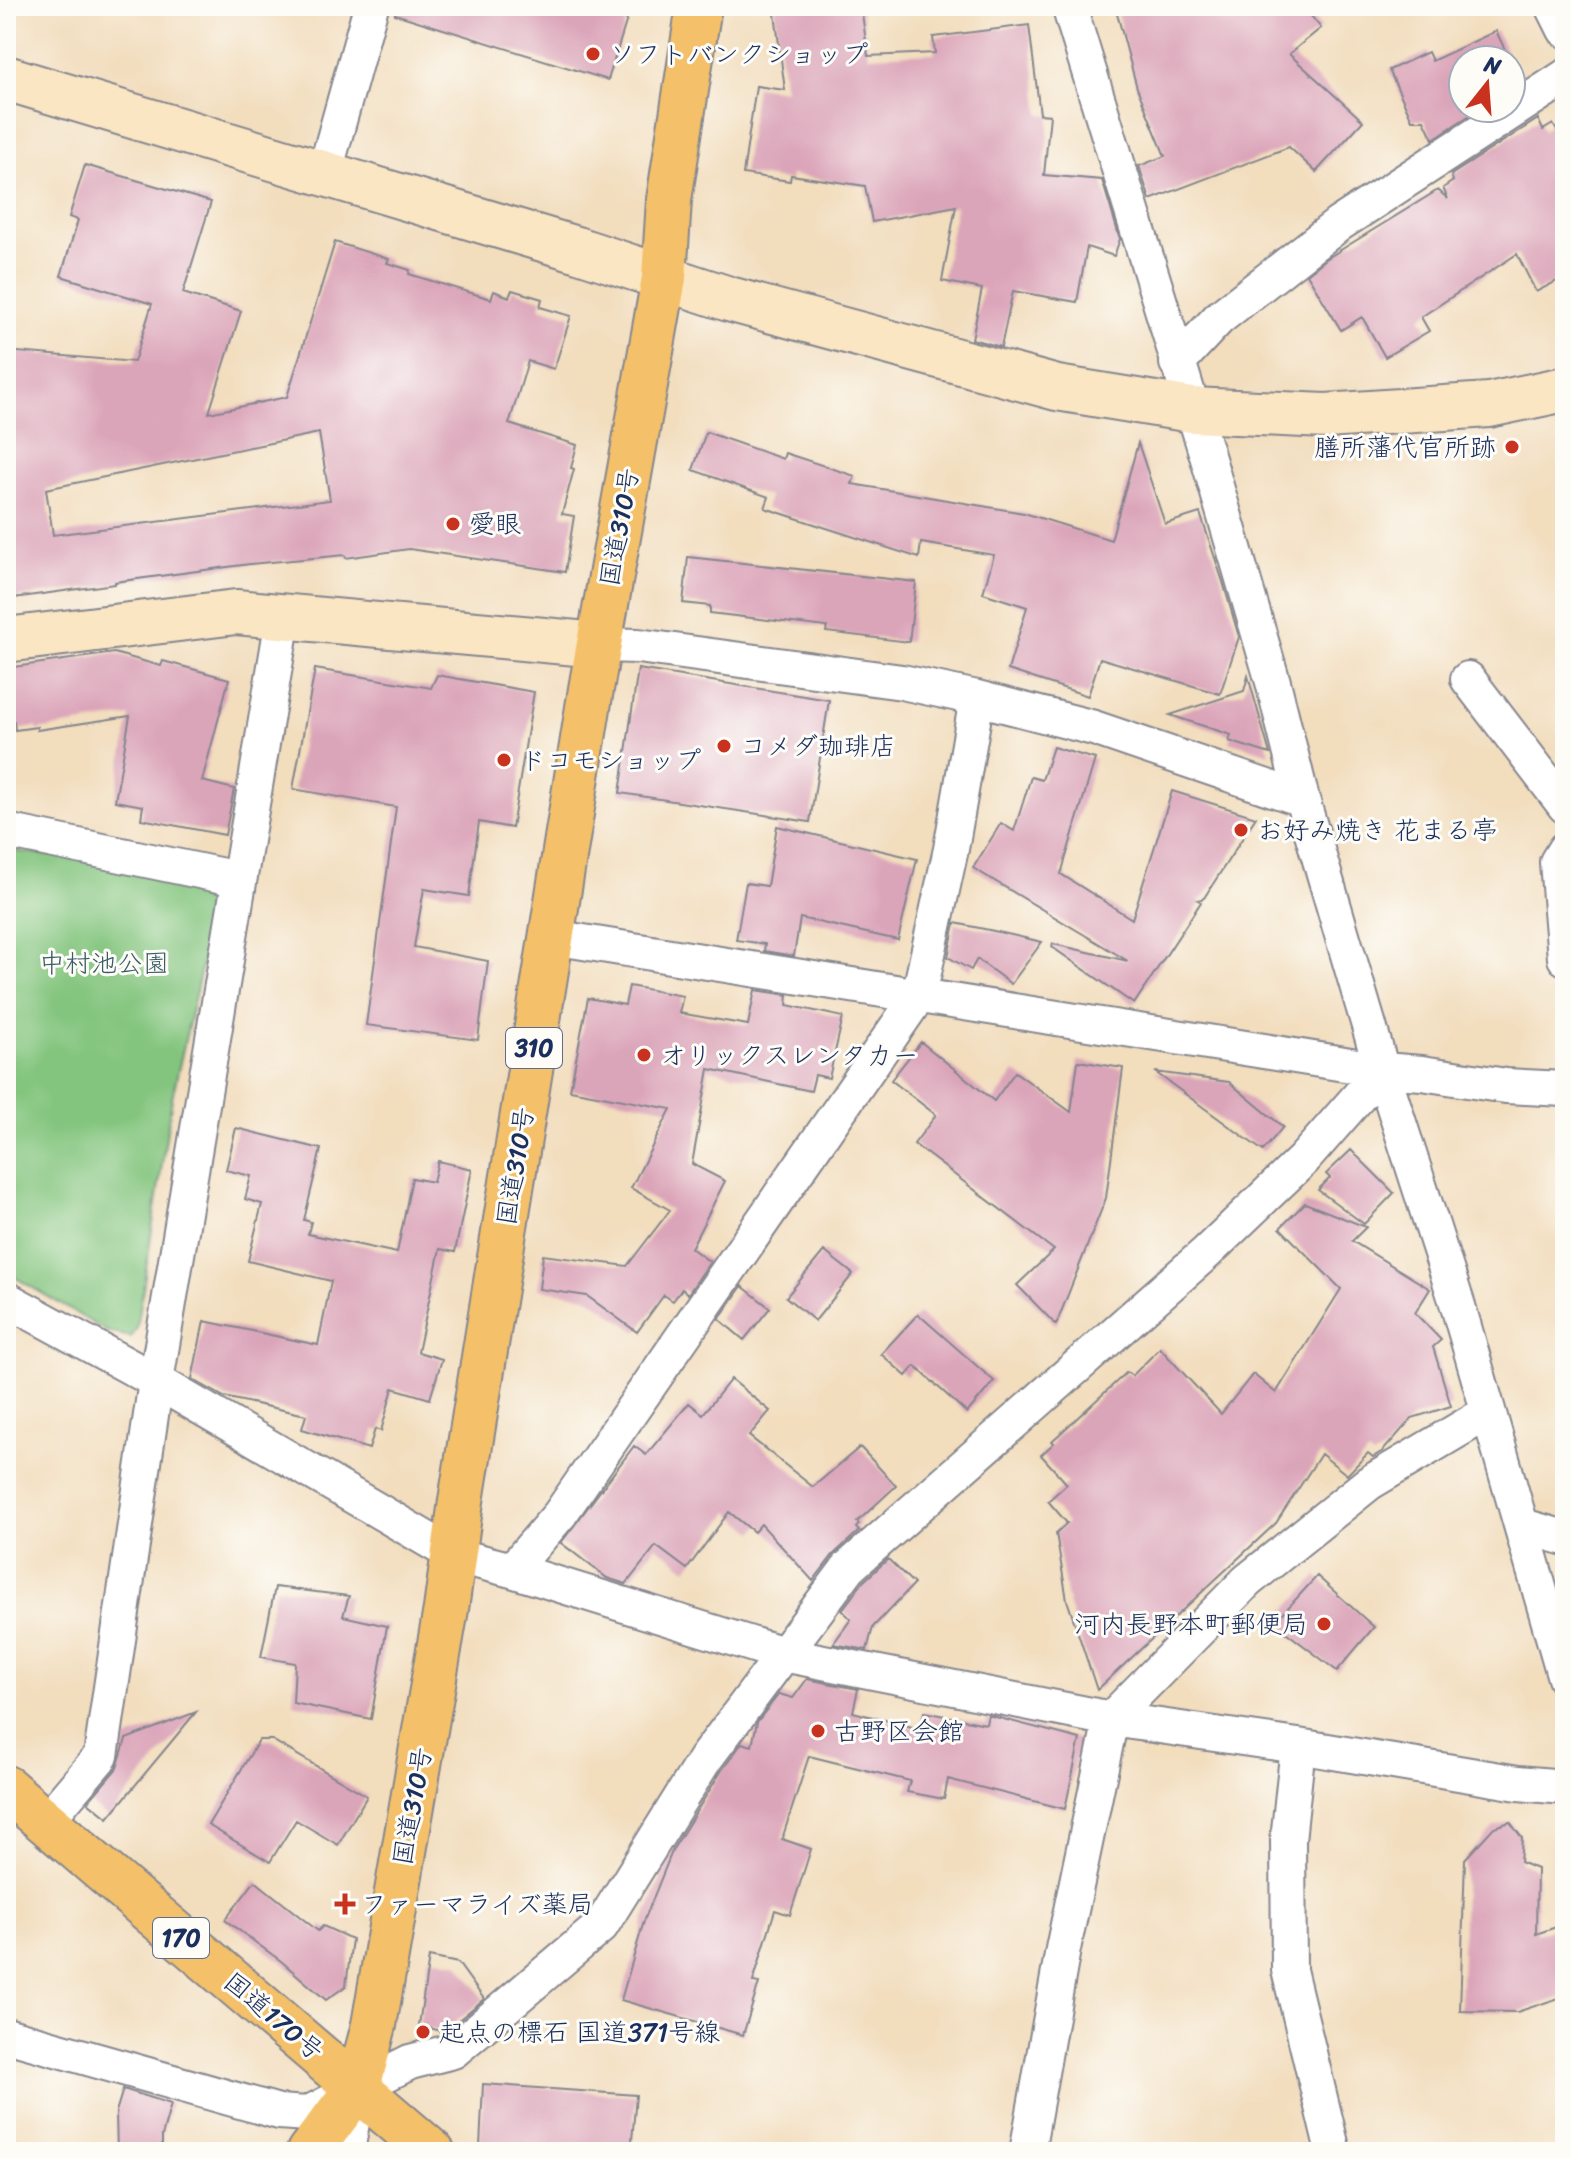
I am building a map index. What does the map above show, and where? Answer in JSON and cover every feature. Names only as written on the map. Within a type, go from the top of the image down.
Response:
[{"type":"highway","name":"国道310号","points":[[358,2087],[374,2025],[454,1555],[599,645],[664,278],[669,200],[699,6]]},
{"type":"highway","name":"国道170号","points":[[6,1788],[432,2152]]},
{"type":"highway","points":[[309,2152],[358,2087]]},
{"type":"street","points":[[324,175],[371,6]]},
{"type":"street","points":[[1069,6],[1273,682],[1302,799],[1382,1070],[1458,1306],[1565,1678]]},
{"type":"street","points":[[1553,6],[1565,30]]},
{"type":"street","points":[[1177,363],[1219,318],[1339,224],[1565,77]]},
{"type":"street","points":[[6,78],[576,249],[744,303],[1057,388],[1192,410],[1340,415],[1489,405],[1565,389]]},
{"type":"street","points":[[6,640],[236,612],[638,646],[902,682],[977,698],[1094,728],[1302,799]]},
{"type":"street","points":[[45,1822],[101,1756],[156,1381],[283,618]]},
{"type":"street","points":[[1468,679],[1565,806]]},
{"type":"street","points":[[512,1570],[560,1514],[919,995],[951,849],[977,698]]},
{"type":"street","points":[[6,831],[238,879]]},
{"type":"street","points":[[1565,849],[1557,862],[1565,958]]},
{"type":"street","points":[[552,937],[1382,1070],[1506,1086],[1565,1089]]},
{"type":"street","points":[[6,2035],[279,2112],[307,2114],[410,2062],[453,2051],[601,1926],[705,1759],[849,1567],[1206,1253],[1303,1160],[1382,1070]]},
{"type":"street","points":[[6,1299],[156,1381],[454,1555],[783,1654],[1111,1719],[1518,1783],[1565,1787]]},
{"type":"street","points":[[1027,2152],[1063,1949],[1111,1719],[1247,1581],[1369,1483],[1487,1413]]},
{"type":"street","points":[[1523,1526],[1565,1538]]},
{"type":"street","points":[[1298,1746],[1288,1840],[1289,1970],[1333,2152]]},
{"type":"street","points":[[347,2152],[358,2087]]},
{"type":"green space","name":"中村池公園","points":[[6,850],[222,875],[172,1098],[137,1328],[131,1337],[108,1332],[6,1272]]},
{"type":"building","points":[[396,6],[631,6],[608,80],[395,14]]},
{"type":"building","points":[[774,6],[861,6],[868,56],[935,53],[933,37],[1029,25],[1040,114],[1050,115],[1044,175],[1102,180],[1120,239],[1114,256],[1087,247],[1077,302],[1013,291],[1001,347],[972,339],[982,289],[942,281],[956,206],[872,222],[865,186],[791,175],[790,181],[743,174],[756,86],[785,90]]},
{"type":"building","points":[[1115,6],[1303,6],[1321,28],[1289,54],[1363,121],[1316,172],[1289,147],[1150,200],[1139,166],[1165,156],[1137,88]]},
{"type":"building","points":[[1496,31],[1502,44],[1468,44]]},
{"type":"building","points":[[1428,52],[1432,61],[1447,54],[1447,124],[1456,124],[1433,139],[1424,120],[1412,120],[1389,70]]},
{"type":"building","points":[[1538,119],[1543,130],[1553,124],[1565,144],[1565,277],[1536,292],[1517,254],[1421,317],[1429,331],[1385,357],[1362,317],[1341,330],[1307,274],[1438,190],[1448,199],[1443,188],[1453,181],[1451,175]]},
{"type":"building","points":[[85,165],[211,202],[183,293],[241,311],[209,413],[287,397],[335,242],[389,259],[387,263],[410,270],[409,274],[491,299],[494,291],[509,297],[512,290],[542,299],[540,307],[571,316],[554,369],[528,361],[509,424],[577,445],[562,514],[574,516],[565,572],[409,549],[346,558],[345,555],[250,564],[6,599],[6,351],[134,362],[152,304],[61,276],[78,220],[69,217]],"holes":[[[319,433],[330,500],[53,535],[46,489]]]},
{"type":"building","points":[[706,432],[783,459],[785,453],[855,476],[852,484],[1024,513],[1111,540],[1138,443],[1165,524],[1200,513],[1223,582],[1239,637],[1220,694],[1100,658],[1088,696],[1008,670],[1027,607],[983,593],[994,555],[921,543],[919,558],[765,508],[769,497],[693,470]]},
{"type":"building","points":[[688,557],[916,582],[909,642],[826,632],[827,627],[710,613],[710,606],[683,603]]},
{"type":"building","points":[[114,653],[161,666],[163,661],[229,679],[202,781],[234,789],[225,835],[141,819],[143,806],[115,801],[130,716],[37,730],[37,727],[15,730],[14,721],[6,722],[6,668]]},
{"type":"building","points":[[315,669],[431,688],[437,675],[534,692],[512,828],[479,822],[469,896],[424,889],[414,947],[488,961],[478,1040],[366,1025],[396,807],[293,789]]},
{"type":"building","name":"コメダ珈琲店","points":[[638,669],[829,700],[810,822],[620,793]]},
{"type":"building","points":[[1248,676],[1270,754],[1229,741],[1231,735],[1170,715],[1244,691]]},
{"type":"building","points":[[1053,747],[1095,759],[1061,874],[1132,919],[1172,791],[1256,817],[1204,898],[1198,900],[1201,902],[1134,1004],[1052,947],[1053,944],[1128,961],[973,868],[1001,823],[1014,831],[1031,777],[1042,780]]},
{"type":"building","points":[[777,826],[917,859],[898,940],[800,918],[794,956],[764,951],[765,944],[736,940],[746,883],[767,886]]},
{"type":"building","points":[[955,923],[1042,942],[1011,984],[977,959],[971,970],[948,957]]},
{"type":"building","points":[[629,986],[683,996],[679,1013],[748,1025],[755,990],[788,995],[787,1005],[843,1017],[829,1078],[815,1075],[811,1091],[709,1069],[692,1164],[725,1181],[691,1248],[710,1262],[688,1294],[682,1289],[673,1301],[664,1295],[637,1332],[587,1296],[539,1289],[543,1255],[627,1266],[670,1210],[631,1188],[671,1109],[570,1090],[588,998],[625,1005]]},
{"type":"building","points":[[921,1042],[994,1101],[1015,1072],[1071,1112],[1078,1061],[1123,1068],[1106,1198],[1056,1325],[1017,1285],[1054,1250],[914,1144],[936,1115],[891,1080]]},
{"type":"building","points":[[1155,1072],[1229,1082],[1283,1127],[1263,1151]]},
{"type":"building","points":[[236,1128],[321,1149],[304,1220],[311,1222],[308,1234],[397,1253],[412,1178],[433,1182],[438,1161],[472,1169],[455,1252],[440,1249],[418,1352],[442,1359],[430,1399],[393,1388],[381,1431],[375,1429],[369,1449],[302,1429],[306,1415],[224,1397],[192,1379],[204,1321],[318,1345],[331,1281],[248,1261],[262,1204],[245,1199],[251,1176],[226,1170]]},
{"type":"building","points":[[1351,1150],[1394,1193],[1364,1224],[1318,1190],[1330,1178],[1326,1174]]},
{"type":"building","points":[[1305,1203],[1366,1227],[1352,1241],[1430,1289],[1415,1313],[1441,1340],[1433,1347],[1451,1406],[1412,1418],[1383,1451],[1373,1457],[1368,1453],[1347,1475],[1321,1454],[1276,1523],[1097,1690],[1067,1600],[1056,1533],[1067,1523],[1048,1501],[1067,1484],[1041,1455],[1054,1443],[1052,1441],[1127,1372],[1132,1376],[1160,1348],[1221,1414],[1253,1374],[1276,1393],[1341,1289],[1280,1228]]},
{"type":"building","points":[[824,1251],[853,1274],[815,1321],[786,1297]]},
{"type":"building","points":[[742,1286],[770,1308],[744,1340],[719,1319]]},
{"type":"building","points":[[918,1314],[994,1381],[967,1413],[915,1366],[906,1376],[881,1354]]},
{"type":"building","points":[[731,1379],[770,1411],[749,1436],[813,1487],[860,1447],[896,1486],[857,1522],[859,1531],[833,1555],[813,1581],[761,1524],[754,1532],[729,1512],[687,1569],[656,1546],[626,1584],[607,1578],[561,1543],[634,1446],[646,1455],[689,1403],[703,1414]]},
{"type":"building","points":[[888,1559],[914,1584],[873,1627],[867,1650],[833,1644],[851,1619],[842,1610],[864,1581]]},
{"type":"building","points":[[1317,1576],[1374,1627],[1337,1671],[1274,1623]]},
{"type":"building","points":[[275,1587],[349,1596],[343,1616],[387,1626],[371,1719],[293,1703],[295,1663],[261,1657]]},
{"type":"building","points":[[807,1679],[858,1689],[853,1712],[920,1729],[924,1712],[986,1724],[988,1715],[1080,1739],[1065,1809],[948,1779],[944,1799],[907,1792],[910,1781],[809,1756],[782,1839],[811,1849],[790,1915],[775,1910],[753,1982],[759,1983],[743,2035],[621,2000],[644,1921],[673,1849],[742,1743],[752,1746],[757,1722],[779,1694],[793,1698]]},
{"type":"building","points":[[196,1712],[108,1818],[88,1802],[117,1768],[126,1739]]},
{"type":"building","points":[[259,1740],[272,1740],[367,1796],[338,1845],[296,1820],[270,1862],[208,1825]]},
{"type":"building","points":[[1510,1822],[1522,1838],[1520,1862],[1537,1869],[1536,1934],[1565,1924],[1565,1996],[1517,2012],[1460,2011],[1465,1859],[1494,1827]]},
{"type":"building","points":[[255,1881],[318,1931],[323,1926],[352,1939],[346,1986],[326,2000],[281,1961],[225,1920]]},
{"type":"building","points":[[429,1957],[458,1963],[484,1999],[444,2032],[419,2025]]},
{"type":"building","points":[[483,2084],[636,2095],[631,2152],[480,2147]]},
{"type":"building","points":[[123,2089],[171,2104],[162,2136],[162,2152],[117,2152],[116,2112]]},
{"type":"place","name":"ソフトバンクショップ","points":[[593,54]]},
{"type":"place","name":"膳所藩代官所跡","points":[[1512,447]]},
{"type":"place","name":"愛眼","points":[[453,524]]},
{"type":"place","name":"コメダ珈琲店","points":[[724,746]]},
{"type":"place","name":"ドコモショップ","points":[[504,760]]},
{"type":"place","name":"お好み焼き 花まる亭","points":[[1241,830]]},
{"type":"place","name":"オリックスレンタカー","points":[[644,1055]]},
{"type":"place","name":"河内長野本町郵便局","points":[[1324,1624]]},
{"type":"place","name":"古野区会館","points":[[818,1731]]},
{"type":"place","name":"ファーマライズ薬局","points":[[345,1904]]},
{"type":"place","name":"起点の標石 国道371号線","points":[[423,2032]]}]
